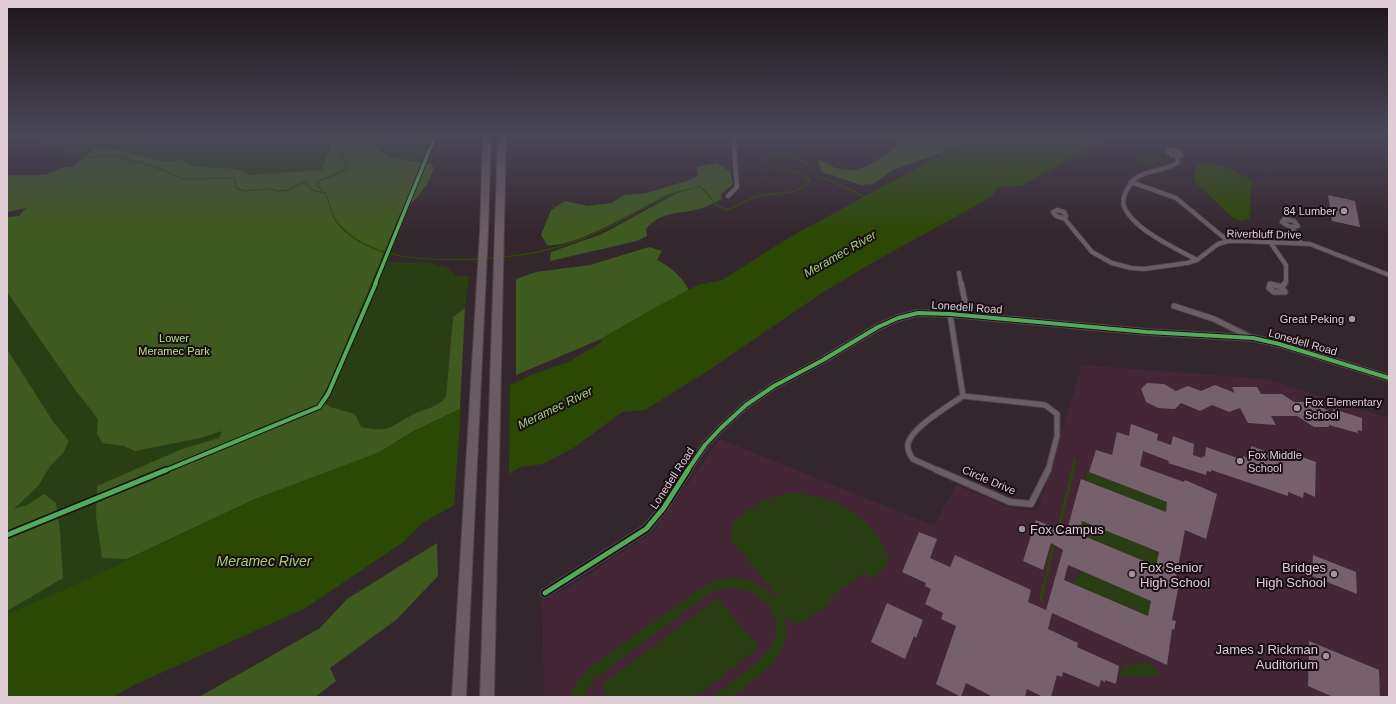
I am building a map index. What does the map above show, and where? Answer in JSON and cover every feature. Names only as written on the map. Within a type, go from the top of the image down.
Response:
[{"type":"highway","points":[[459,697],[468,551],[486,167]]},
{"type":"highway","points":[[487,697],[501,167]]},
{"type":"street","points":[[728,196],[737,187],[735,167]]},
{"type":"street","points":[[1169,167],[1139,175],[1131,182],[1124,201],[1128,214],[1153,234],[1197,260]]},
{"type":"street","points":[[1131,182],[1176,198],[1228,241]]},
{"type":"street","name":"Riverbluff Drive","points":[[1064,218],[1092,252],[1119,266],[1144,269],[1187,264],[1197,260],[1218,244],[1228,241],[1301,243],[1320,247],[1389,275]]},
{"type":"street","points":[[1292,227],[1301,243]]},
{"type":"street","points":[[1270,242],[1286,265],[1286,282],[1282,286]]},
{"type":"street","points":[[960,273],[968,315]]},
{"type":"street","points":[[1174,306],[1198,312],[1221,321],[1253,338]]},
{"type":"street","name":"Lonedell Road","points":[[545,593],[646,529],[659,515],[687,470],[706,444],[739,412],[764,393],[902,316],[918,313],[968,315],[1147,332],[1253,338],[1279,344],[1389,378]]},
{"type":"street","points":[[950,314],[963,396]]},
{"type":"street","name":"Circle Drive","points":[[963,396],[1045,405],[1057,414],[1058,425],[1042,488],[1031,504],[1010,502],[913,459],[908,452],[909,440],[918,430],[963,396]]},
{"type":"shaded area","name":"Fox Campus","points":[[1082,365],[1266,379],[1389,418],[1389,697],[544,697],[542,599],[570,587],[653,532],[720,439],[934,526],[956,485],[1016,510],[1038,511]]},
{"type":"green space","name":"Lower Meramec Park","points":[[64,167],[73,167],[203,167],[236,169],[250,175],[322,170],[323,167],[434,168],[420,193],[400,214],[329,384],[320,400],[330,407],[355,414],[361,427],[371,429],[385,429],[391,427],[416,413],[438,404],[446,397],[453,317],[465,308],[460,409],[412,432],[378,453],[253,500],[127,559],[102,558],[96,516],[97,486],[182,449],[219,438],[222,431],[200,438],[135,451],[124,446],[102,443],[97,434],[98,419],[76,391],[7,292],[7,217],[19,216],[26,208],[7,212],[7,175],[45,175]]},
{"type":"green space","name":"Lower Meramec Park","points":[[78,167],[426,167],[388,262],[431,263],[448,268],[457,276],[469,276],[465,308],[453,317],[446,397],[435,406],[416,413],[391,427],[385,429],[371,429],[361,427],[301,482],[253,500],[81,582],[7,614],[7,241]]},
{"type":"green space","points":[[697,167],[723,167],[730,171],[733,184],[721,194],[722,199],[708,206],[692,211],[664,216],[652,223],[646,229],[647,236],[637,241],[550,261],[551,252],[602,234],[679,192],[669,194],[608,226],[574,241],[547,245],[541,235],[551,210],[565,201],[588,206],[612,203],[624,195],[646,193],[693,179],[698,176]]},
{"type":"green space","points":[[820,167],[834,167],[850,170],[864,167],[902,167],[893,170],[873,184],[861,185],[822,172]]},
{"type":"green space","points":[[649,247],[662,251],[657,260],[675,272],[689,290],[601,339],[516,375],[516,279],[536,272],[590,265]]},
{"type":"green space","points":[[7,349],[52,420],[69,441],[63,453],[51,465],[38,486],[14,509],[27,505],[44,494],[56,503],[60,531],[63,578],[7,611]]},
{"type":"green space","points":[[1087,472],[1167,502],[1166,512],[1085,480]]},
{"type":"green space","points":[[798,493],[814,496],[842,505],[865,521],[875,532],[890,559],[885,568],[870,579],[864,573],[832,596],[830,599],[832,602],[802,623],[789,622],[783,611],[786,623],[786,634],[781,652],[769,667],[736,695],[726,698],[712,697],[745,672],[768,651],[772,644],[776,630],[774,617],[769,606],[760,597],[748,591],[735,589],[721,590],[708,595],[601,674],[591,683],[583,697],[570,697],[576,683],[590,667],[707,584],[725,578],[743,579],[760,585],[775,597],[778,596],[730,539],[732,524],[754,506],[770,498],[779,495]]},
{"type":"green space","points":[[1075,518],[1159,552],[1156,566],[1072,531],[1079,533],[1082,522]]},
{"type":"green space","points":[[437,543],[438,576],[396,620],[330,668],[336,681],[315,697],[199,697],[320,628],[347,599]]},
{"type":"green space","points":[[1080,571],[1151,601],[1148,616],[1073,584],[1074,579],[1079,577]]},
{"type":"green space","points":[[718,598],[759,647],[696,697],[609,697],[601,685]]},
{"type":"green space","points":[[1146,662],[1154,667],[1160,676],[1122,676],[1120,674],[1123,666]]},
{"type":"water","name":"Meramec River","points":[[919,167],[1056,167],[1021,186],[999,187],[991,197],[870,264],[822,293],[709,370],[645,410],[622,412],[575,447],[543,464],[521,467],[421,524],[405,541],[304,609],[134,685],[113,697],[7,697],[7,614],[81,582],[253,500],[378,453],[412,432],[531,375],[568,362],[602,342],[601,339],[654,308],[698,285],[722,280],[790,237]]},
{"type":"water","points":[[1195,167],[1223,167],[1233,170],[1251,180],[1253,183],[1250,192],[1249,219],[1241,221],[1233,218],[1195,182]]},
{"type":"pier","points":[[510,382],[509,476],[454,507],[461,406]]},
{"type":"building","name":"84 Lumber","points":[[1328,195],[1355,201],[1360,227],[1332,221]]},
{"type":"building","name":"Fox Elementary School","points":[[1147,383],[1164,384],[1176,391],[1188,386],[1201,391],[1215,385],[1235,393],[1232,387],[1257,387],[1261,394],[1282,394],[1294,402],[1314,402],[1333,414],[1333,409],[1362,418],[1362,431],[1358,430],[1358,433],[1329,425],[1329,427],[1314,427],[1297,416],[1271,416],[1276,425],[1248,423],[1240,408],[1229,412],[1212,405],[1200,411],[1181,403],[1175,409],[1158,408],[1146,402],[1141,389]]},
{"type":"building","name":"Fox Senior High School","points":[[1131,424],[1158,434],[1157,440],[1171,445],[1173,436],[1194,444],[1193,455],[1202,458],[1203,456],[1205,457],[1206,447],[1243,460],[1243,456],[1250,459],[1251,446],[1285,458],[1285,451],[1316,462],[1315,497],[1304,492],[1303,498],[1288,492],[1288,496],[1211,470],[1211,472],[1207,471],[1206,475],[1168,463],[1169,461],[1143,451],[1140,466],[1184,482],[1185,480],[1217,494],[1206,539],[1185,530],[1176,577],[1180,579],[1172,620],[1176,621],[1174,630],[1172,629],[1167,665],[1052,613],[1048,629],[1078,643],[1077,647],[1119,666],[1116,684],[1101,680],[1099,687],[1063,672],[1062,677],[1057,675],[1051,697],[1043,697],[1027,689],[1025,697],[993,697],[966,683],[961,697],[936,684],[956,626],[941,619],[943,613],[925,604],[931,589],[925,586],[926,583],[902,572],[919,532],[937,539],[930,558],[950,567],[955,555],[1031,590],[1028,602],[1046,610],[1063,550],[1051,543],[1043,570],[1023,561],[1036,520],[1063,531],[1064,528],[1067,530],[1081,479],[1166,512],[1167,502],[1089,472],[1096,450],[1112,455],[1117,432],[1129,436]],"holes":[[[1082,521],[1159,552],[1156,566],[1079,534]],[[1068,565],[1151,601],[1148,616],[1064,580]]]},
{"type":"building","name":"Bridges High School","points":[[1313,555],[1356,572],[1357,594],[1312,576]]},
{"type":"building","points":[[887,603],[923,620],[916,638],[914,636],[905,659],[871,642]]},
{"type":"building","name":"James J Rickman Auditorium","points":[[1309,641],[1379,670],[1380,697],[1333,697],[1308,686]]},
{"type":"waterway","points":[[154,167],[184,179],[235,178],[236,188],[244,191],[267,189],[280,191],[289,190],[304,182],[312,190],[325,193],[332,215],[336,221],[349,234],[365,245],[383,252],[422,259],[479,259]]},
{"type":"waterway","points":[[322,191],[317,185],[319,181],[348,169],[347,167]]},
{"type":"waterway","points":[[502,257],[532,253],[574,242],[615,224],[656,201],[689,189],[701,187],[718,206],[727,210],[758,196],[793,192],[805,186],[810,180],[798,173],[776,167]]},
{"type":"waterway","points":[[809,167],[815,174],[866,197]]},
{"type":"waterway","points":[[486,258],[495,258]]},
{"type":"waterway","points":[[1072,471],[1075,460]]},
{"type":"waterway","points":[[1058,531],[1073,470]]},
{"type":"waterway","points":[[1050,560],[1054,545]]},
{"type":"waterway","points":[[1045,582],[1050,563]]},
{"type":"waterway","points":[[1041,599],[1044,585]]},
{"type":"cycle path","points":[[7,535],[319,407],[328,394],[366,307],[423,167]]},
{"type":"cycle path","points":[[545,593],[646,529],[663,509],[697,455],[705,445],[746,405],[774,386],[823,360],[878,327],[908,315],[939,313],[1147,332],[1253,338],[1279,344],[1389,378]]},
{"type":"place","name":"84 Lumber","points":[[1344,211]]},
{"type":"place","name":"Great Peking","points":[[1352,319]]},
{"type":"place","name":"Fox Elementary School","points":[[1297,408]]},
{"type":"place","name":"Fox Middle School","points":[[1240,461]]},
{"type":"place","name":"Fox Campus","points":[[1022,529]]},
{"type":"place","name":"Fox Senior High School","points":[[1132,574]]},
{"type":"place","name":"Bridges High School","points":[[1334,574]]},
{"type":"place","name":"James J Rickman Auditorium","points":[[1326,656]]}]
